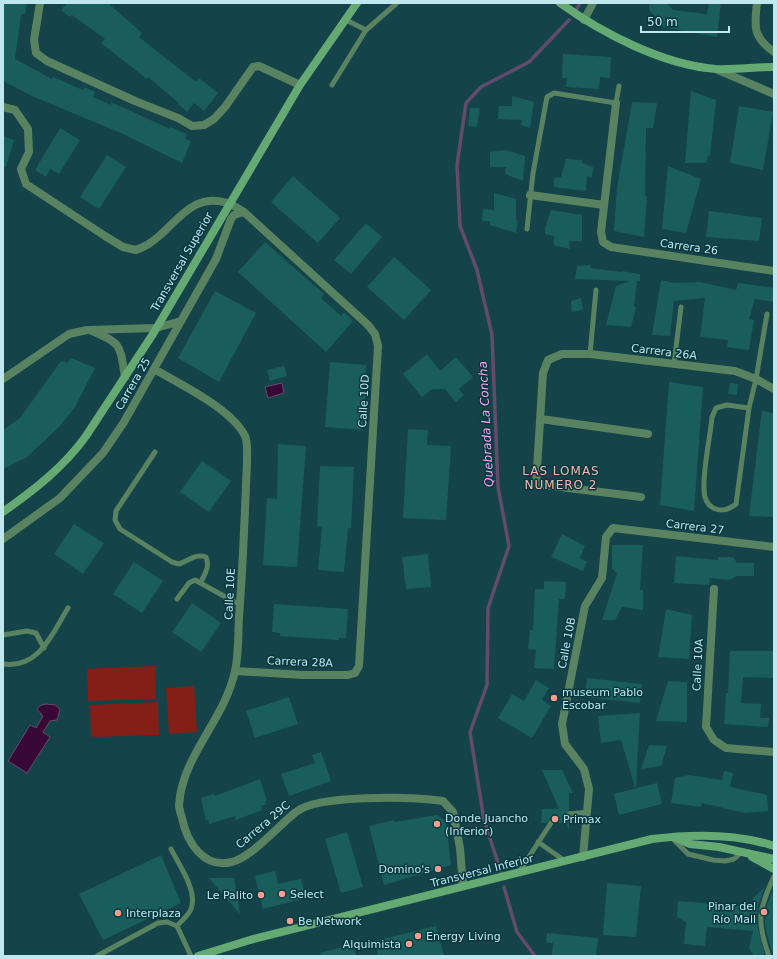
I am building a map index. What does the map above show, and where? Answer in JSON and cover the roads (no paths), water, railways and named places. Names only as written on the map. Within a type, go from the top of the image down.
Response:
[{"type":"main road","name":"Transversal Superior","points":[[3,512],[37,488],[76,450],[156,328],[228,203],[300,85],[344,19],[357,3]]},
{"type":"main road","points":[[560,3],[581,18],[628,44],[670,60],[715,68],[774,66]]},
{"type":"main road","name":"Transversal Inferior","points":[[198,956],[213,954],[463,886],[652,839],[723,836],[774,846]]},
{"type":"main road","points":[[671,837],[690,844],[743,851],[774,859]]},
{"type":"main road","points":[[743,851],[774,868]]},
{"type":"street","points":[[40,3],[34,40],[36,53],[47,61],[135,101],[178,118],[192,126],[204,125],[214,119],[225,107],[253,67],[259,66],[300,85]]},
{"type":"street","points":[[581,18],[593,3]]},
{"type":"street","points":[[757,3],[754,23],[758,37],[774,52]]},
{"type":"street","points":[[715,68],[774,94]]},
{"type":"street","points":[[530,195],[604,205],[616,103]]},
{"type":"street","points":[[3,107],[16,110],[28,128],[28,152],[21,168],[26,184],[123,247],[136,250],[151,243],[180,215],[195,205],[214,200],[228,203]]},
{"type":"street","name":"Calle 10D","points":[[228,203],[244,212],[368,325],[375,334],[378,346],[359,666]]},
{"type":"street","name":"Carrera 26","points":[[604,205],[601,232],[603,242],[611,247],[774,271]]},
{"type":"street","name":"Carrera 25","points":[[3,539],[60,498],[103,453],[124,422],[216,259],[231,219],[234,215],[244,212]]},
{"type":"street","points":[[3,379],[69,334],[87,330],[156,328],[181,321]]},
{"type":"street","points":[[87,330],[112,339],[117,345],[121,353],[125,377]]},
{"type":"street","name":"Carrera 26A","points":[[541,419],[543,373],[548,360],[562,354],[590,354],[736,371],[756,379],[774,389]]},
{"type":"street","name":"Calle 10E","points":[[154,369],[215,405],[233,421],[245,437],[248,461],[235,671],[216,717],[188,769],[179,806],[185,832],[196,852]]},
{"type":"street","points":[[640,497],[536,484],[541,419],[648,434]]},
{"type":"street","name":"Carrera 27","points":[[613,528],[774,547]]},
{"type":"street","name":"Calle 10B","points":[[583,857],[590,789],[584,769],[564,744],[562,724],[585,606],[602,578],[606,536],[613,528]]},
{"type":"street","name":"Calle 10A","points":[[714,589],[706,727],[714,740],[726,748],[774,752]]},
{"type":"street","name":"Carrera 28A","points":[[235,671],[303,675],[348,675],[355,673],[359,666]]},
{"type":"street","name":"Carrera 29C","points":[[196,852],[218,862],[239,860],[273,833],[296,811],[310,804],[332,800],[420,799],[442,801],[453,812],[460,848],[463,886]]},
{"type":"lane","points":[[332,85],[366,30],[397,3]]},
{"type":"lane","points":[[344,19],[366,30]]},
{"type":"lane","points":[[526,229],[530,195],[547,97],[554,93],[616,103],[619,86]]},
{"type":"lane","points":[[590,354],[596,290]]},
{"type":"lane","points":[[674,364],[681,307]]},
{"type":"lane","points":[[749,408],[727,405],[716,408],[712,418],[703,490],[707,503],[717,510],[728,510],[736,504],[749,408],[768,314]]},
{"type":"lane","points":[[155,452],[116,511],[115,520],[120,529],[172,562],[179,564],[194,556],[200,555],[206,557],[208,562],[207,570],[201,582]]},
{"type":"lane","points":[[177,599],[190,583],[195,580],[240,605]]},
{"type":"lane","points":[[3,664],[13,666],[34,658],[44,648],[68,608]]},
{"type":"lane","points":[[3,635],[27,631],[36,633],[44,648]]},
{"type":"lane","points":[[569,814],[588,812]]},
{"type":"lane","points":[[519,872],[551,823]]},
{"type":"lane","points":[[671,837],[688,854],[713,860],[725,861],[734,859],[743,851]]},
{"type":"lane","points":[[538,842],[565,861]]},
{"type":"lane","points":[[171,849],[190,886],[193,903],[191,911],[177,926]]},
{"type":"lane","points":[[769,956],[763,938],[761,920],[763,902],[774,876]]},
{"type":"lane","points":[[97,956],[158,923],[167,922],[177,926],[191,956]]},
{"type":"waterway","name":"Quebrada La Concha","points":[[575,12],[580,3]]},
{"type":"waterway","name":"Quebrada La Concha","points":[[501,872],[484,820],[470,732],[487,685],[488,608],[509,546],[498,487],[492,335],[477,270],[460,226],[457,165],[466,103],[481,87],[529,62],[569,20]]},
{"type":"waterway","name":"Quebrada La Concha","points":[[504,887],[517,932],[535,956]]},
{"type":"place","name":"museum Pablo Escobar","points":[[554,698]]},
{"type":"place","name":"Primax","points":[[555,819]]},
{"type":"place","name":"Donde Juancho (Inferior)","points":[[437,824]]},
{"type":"place","name":"Domino's","points":[[438,869]]},
{"type":"place","name":"Select","points":[[282,894]]},
{"type":"place","name":"Le Palito","points":[[261,895]]},
{"type":"place","name":"Pinar del Río Mall","points":[[764,912]]},
{"type":"place","name":"Interplaza","points":[[118,913]]},
{"type":"place","name":"Be Network","points":[[290,921]]},
{"type":"place","name":"Energy Living","points":[[418,936]]},
{"type":"place","name":"Alquimista","points":[[409,944]]},
{"type":"district","name":"LAS LOMAS NUMERO 2","points":[[561,478]]}]
